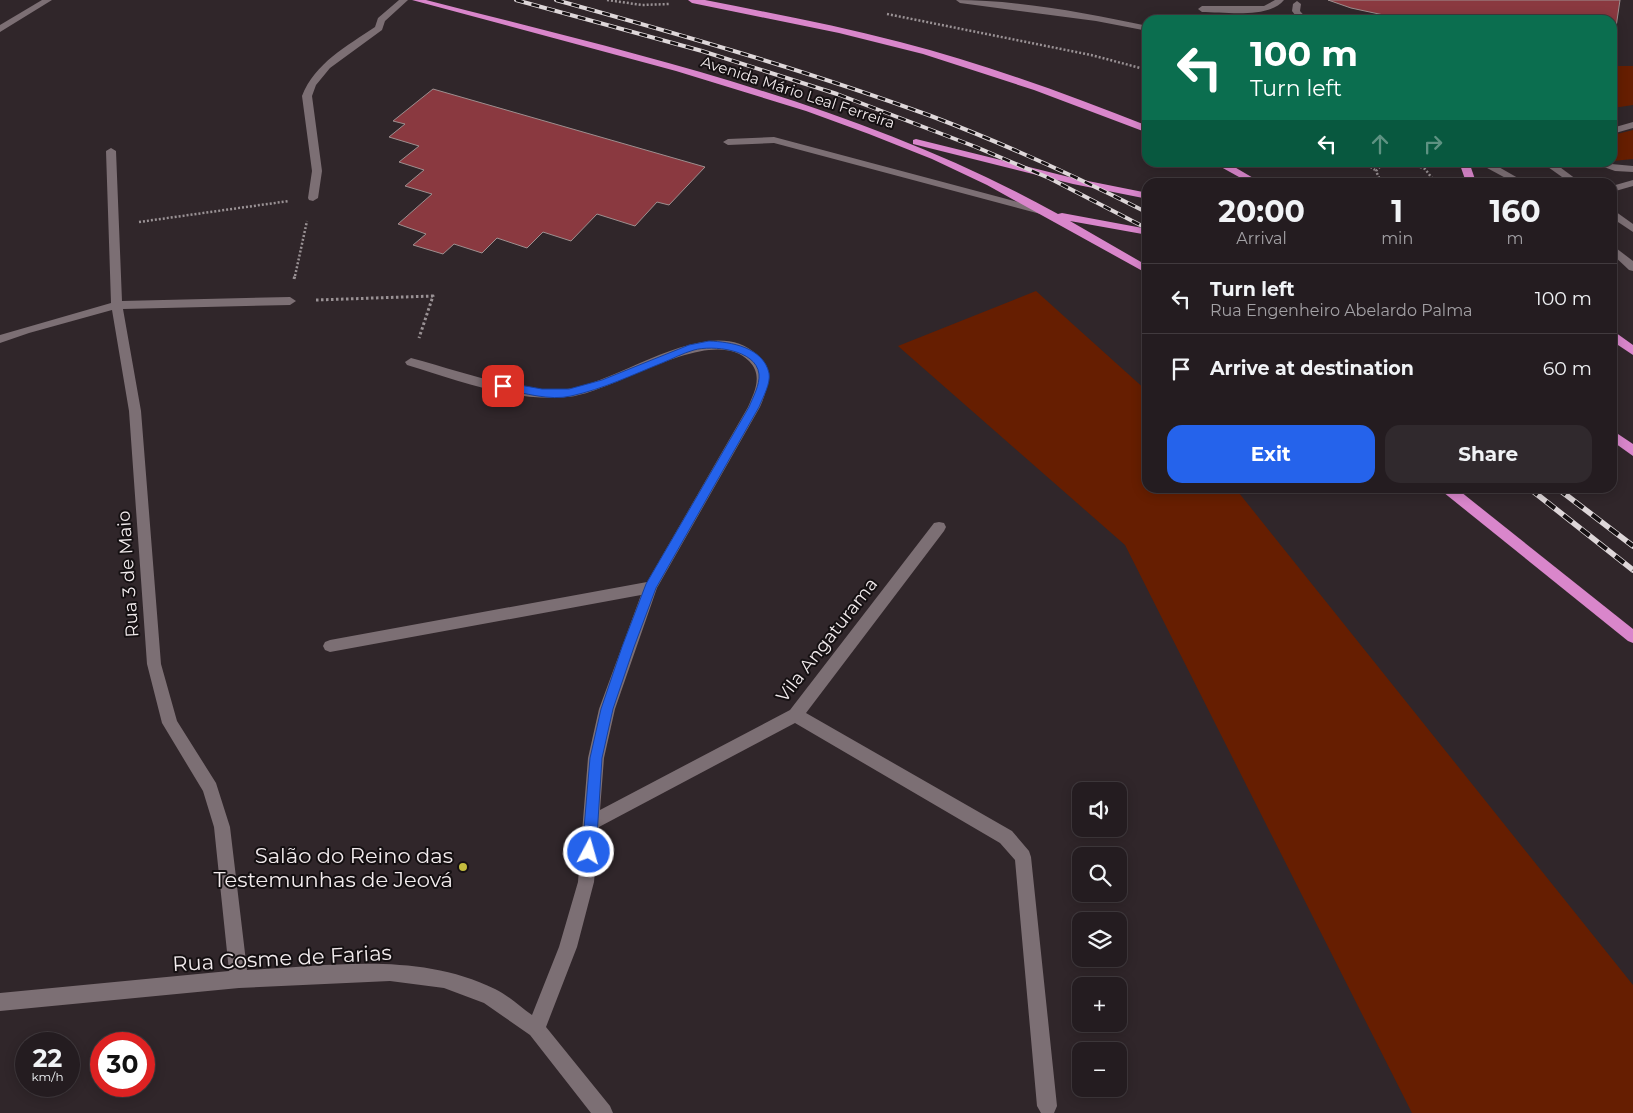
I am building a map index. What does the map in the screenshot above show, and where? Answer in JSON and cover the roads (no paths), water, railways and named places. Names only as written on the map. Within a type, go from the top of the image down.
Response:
[{"type":"highway","name":"Avenida Mário Leal Ferreira","points":[[416,0],[671,68],[866,129],[954,166],[1054,215],[1142,267]]},
{"type":"highway","points":[[692,0],[924,51],[1019,81],[1092,107],[1142,128]]},
{"type":"highway","points":[[866,129],[1073,181],[1142,195]]},
{"type":"highway","points":[[1226,167],[1247,178]]},
{"type":"highway","points":[[1054,215],[1142,231]]},
{"type":"highway","points":[[1617,338],[1633,351]]},
{"type":"highway","points":[[1617,438],[1633,451]]},
{"type":"highway","points":[[1454,493],[1633,637]]},
{"type":"street","points":[[0,29],[48,0]]},
{"type":"street","points":[[313,198],[317,171],[307,96],[310,86],[317,75],[334,60],[379,28],[381,20],[404,0]]},
{"type":"street","points":[[960,0],[1096,18],[1142,28]]},
{"type":"street","points":[[1202,9],[1266,9],[1274,6],[1280,0]]},
{"type":"street","points":[[1297,4],[1296,11],[1300,15]]},
{"type":"street","points":[[1617,126],[1633,125]]},
{"type":"street","points":[[1617,130],[1633,125]]},
{"type":"street","name":"Rua 3 de Maio","points":[[111,151],[117,305],[135,411],[154,664],[170,723],[210,788],[222,828],[239,979]]},
{"type":"street","points":[[1491,167],[1512,178]]},
{"type":"street","points":[[1553,167],[1569,178]]},
{"type":"street","points":[[1612,167],[1633,169]]},
{"type":"street","points":[[1617,188],[1633,183]]},
{"type":"street","points":[[1617,216],[1633,229]]},
{"type":"street","points":[[1617,253],[1633,267]]},
{"type":"street","points":[[0,339],[25,330],[117,305],[290,300]]},
{"type":"street","points":[[411,362],[518,389],[569,393],[605,382],[692,347],[709,344],[727,345],[747,352],[759,363],[764,373],[762,387],[754,407],[650,587],[607,709],[596,758],[586,882],[571,938],[536,1029]]},
{"type":"street","name":"Vila Angaturama","points":[[592,822],[795,715],[939,527]]},
{"type":"street","points":[[330,646],[650,587]]},
{"type":"street","points":[[795,715],[1006,838],[1024,857],[1047,1106]]},
{"type":"street","name":"Rua Cosme de Farias","points":[[0,1002],[239,979],[390,972],[444,979],[490,996],[536,1029],[603,1113]]},
{"type":"lane","points":[[728,142],[774,140],[1054,215]]},
{"type":"railway","points":[[516,0],[702,51],[837,94],[976,147],[1049,178],[1142,226]]},
{"type":"railway","points":[[556,0],[792,69],[931,116],[1041,162],[1142,210]]},
{"type":"railway","points":[[1535,493],[1633,570]]},
{"type":"railway","points":[[1564,493],[1633,546]]},
{"type":"place","name":"Salão do Reino das Testemunhas de Jeová","points":[[463,867]]}]
